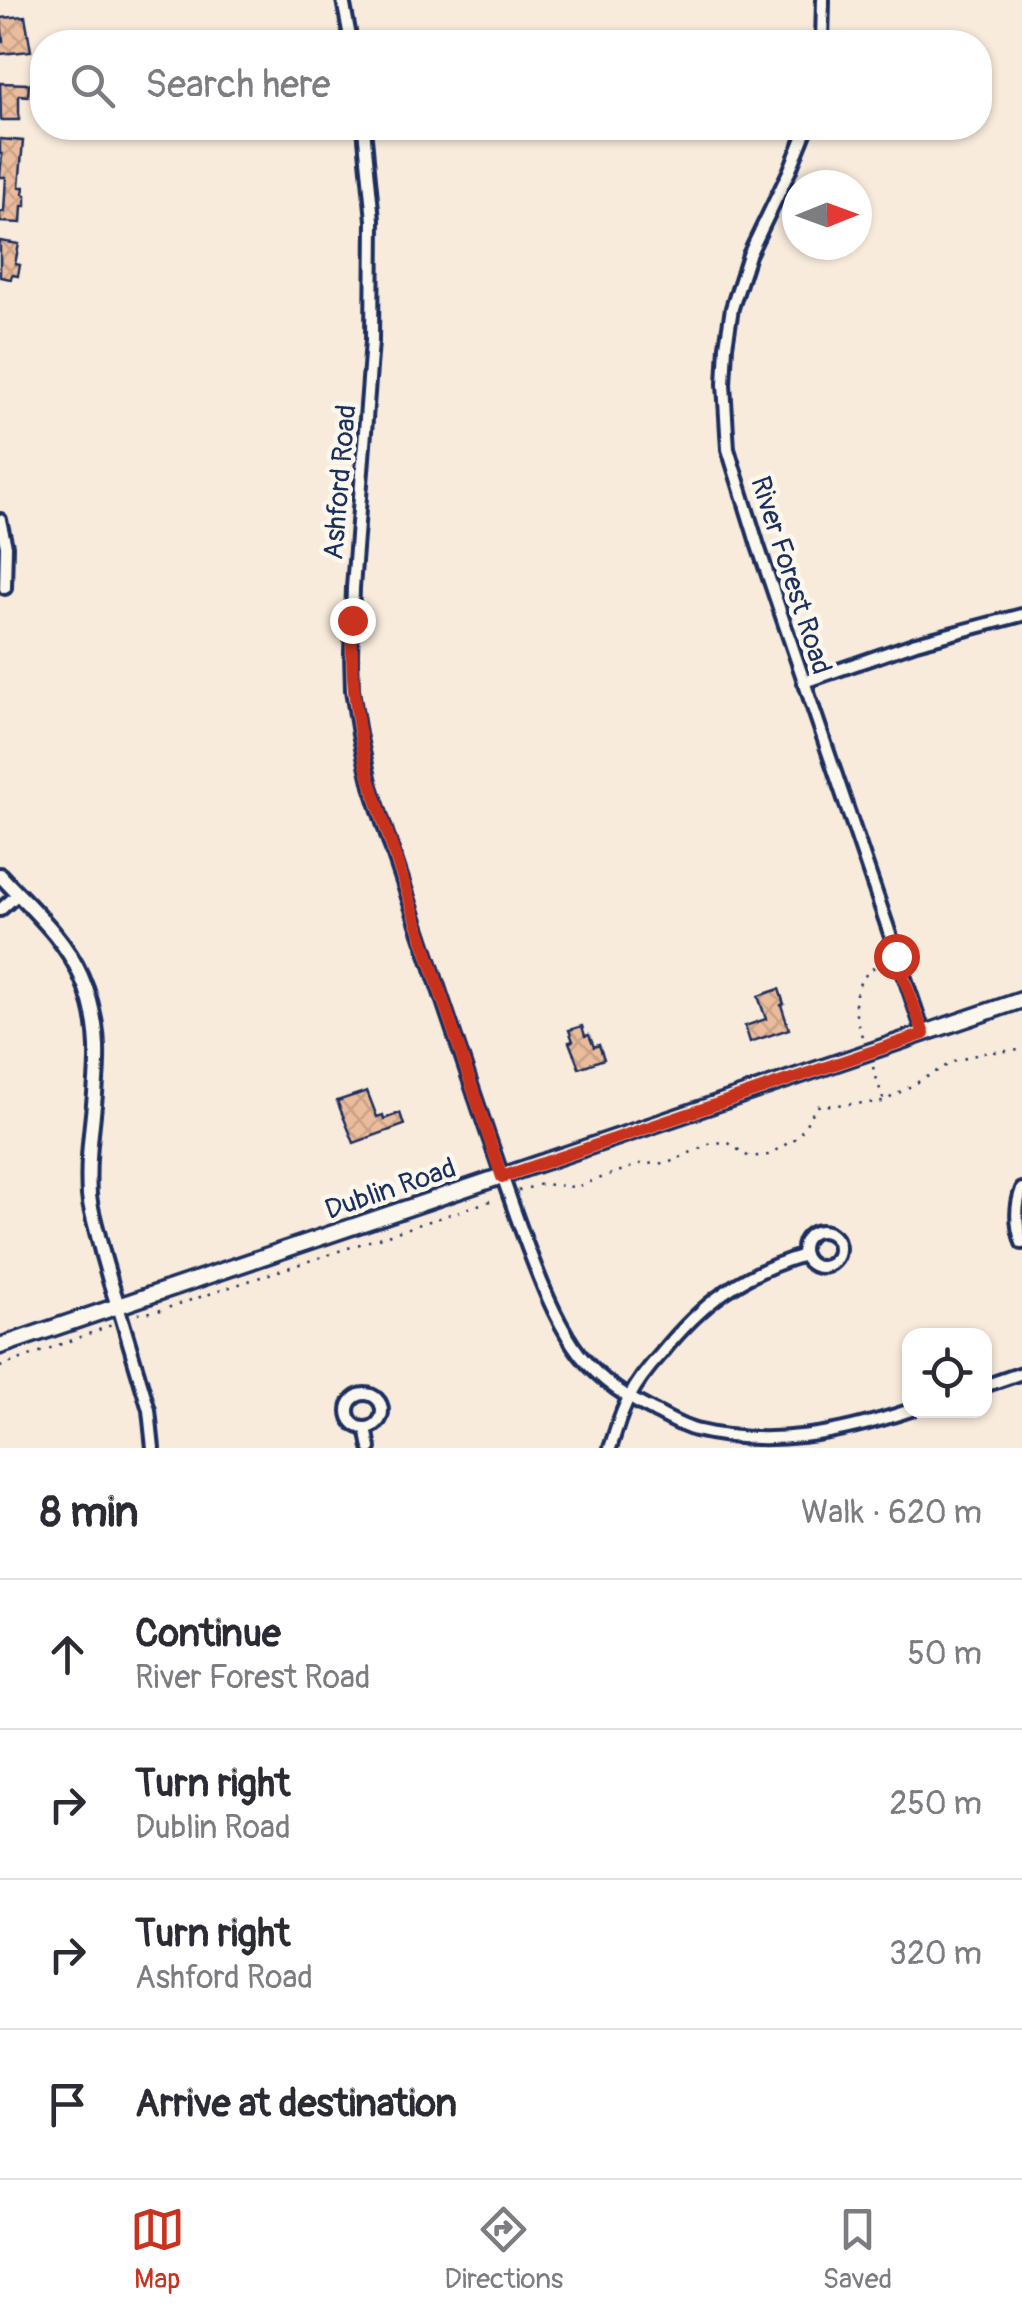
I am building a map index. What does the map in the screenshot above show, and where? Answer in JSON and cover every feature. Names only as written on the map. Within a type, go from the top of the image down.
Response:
[{"type":"main road","name":"Dublin Road","points":[[0,1346],[1022,1000]]},
{"type":"street","points":[[343,0],[349,30]]},
{"type":"street","points":[[822,30],[823,0]]},
{"type":"street","name":"Ashford Road","points":[[365,140],[373,220],[372,341],[353,588],[352,690],[359,734],[371,786],[502,1177],[557,1318],[576,1349],[628,1399],[692,1430],[764,1445],[807,1440],[902,1413]]},
{"type":"street","name":"River Forest Road","points":[[802,140],[738,286],[726,346],[727,437],[736,478],[924,1034]]},
{"type":"street","points":[[0,520],[6,546],[5,588]]},
{"type":"street","points":[[804,682],[916,643],[1022,615]]},
{"type":"street","points":[[0,874],[67,949],[92,1005],[98,1035],[89,1198],[149,1410],[153,1448]]},
{"type":"street","points":[[0,910],[18,894]]},
{"type":"street","points":[[1022,1189],[1016,1205],[1022,1243]]},
{"type":"street","points":[[610,1448],[628,1399],[676,1334],[709,1301],[741,1280],[804,1254]]},
{"type":"street","points":[[992,1383],[1022,1373]]},
{"type":"street","points":[[366,1428],[370,1448]]},
{"type":"path","points":[[862,1036],[854,1007],[859,984],[874,966],[896,956]]},
{"type":"path","points":[[872,1068],[884,1102]]},
{"type":"building","points":[[25,16],[30,51],[0,54],[1,18]]},
{"type":"building","points":[[0,83],[29,84],[28,96],[19,95],[19,120],[1,120]]},
{"type":"building","points":[[0,139],[23,141],[19,187],[24,187],[26,206],[22,206],[21,223],[0,222],[6,177],[0,177]]},
{"type":"building","points":[[0,241],[19,244],[15,264],[20,265],[18,276],[12,275],[11,279],[0,277]]},
{"type":"building","points":[[779,989],[789,1029],[750,1042],[745,1026],[766,1019],[758,996]]},
{"type":"building","points":[[582,1026],[594,1047],[599,1045],[604,1059],[579,1068],[569,1042],[573,1041],[569,1030]]},
{"type":"building","points":[[367,1091],[377,1117],[383,1115],[384,1119],[400,1113],[404,1125],[354,1143],[337,1101]]},
{"type":"route","points":[[352,620],[352,690],[369,778],[502,1177],[924,1034],[896,956]]}]
